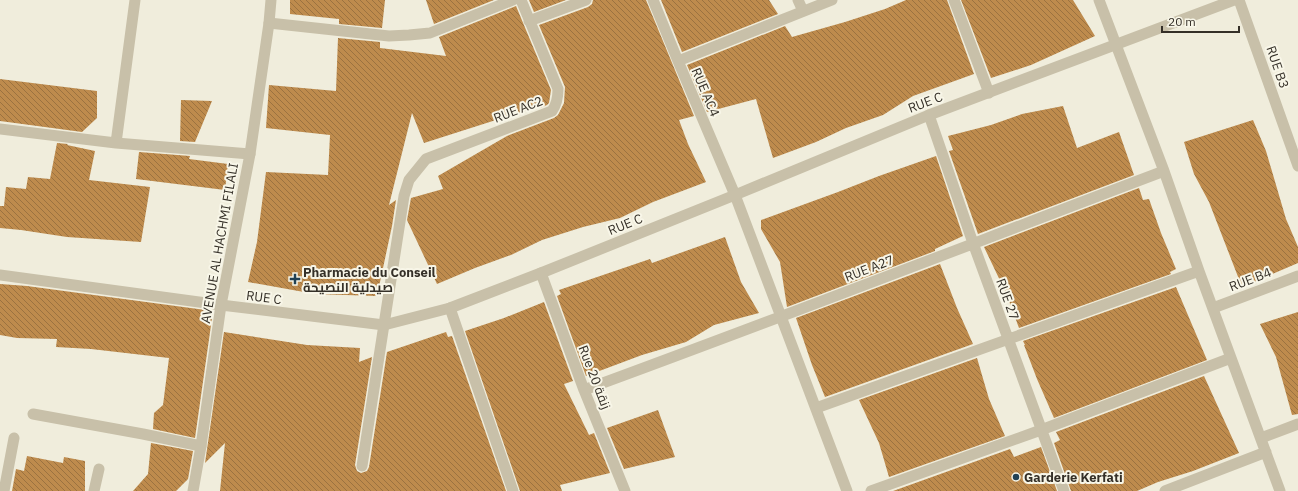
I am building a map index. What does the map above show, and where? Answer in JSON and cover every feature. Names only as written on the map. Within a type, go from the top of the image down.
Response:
[{"type":"street","points":[[116,143],[135,0]]},
{"type":"street","name":"AVENUE AL HACHMI FILALI","points":[[193,491],[201,446],[221,305],[250,154],[270,23],[271,0]]},
{"type":"street","points":[[270,23],[389,36],[409,35],[430,33],[513,0]]},
{"type":"street","name":"RUE AC2","points":[[384,325],[404,196],[409,180],[416,170],[426,159],[552,112],[556,105],[558,89],[521,0]]},
{"type":"street","points":[[529,21],[586,0]]},
{"type":"street","name":"RUE AC4","points":[[653,0],[735,195],[847,491]]},
{"type":"street","points":[[798,0],[803,11]]},
{"type":"street","points":[[678,61],[832,0]]},
{"type":"street","points":[[954,0],[988,93]]},
{"type":"street","points":[[1099,0],[1164,171],[1280,491]]},
{"type":"street","name":"RUE C","points":[[0,275],[221,305],[384,325],[450,308],[735,195],[929,115],[1234,0]]},
{"type":"street","name":"RUE B3","points":[[1239,0],[1298,166]]},
{"type":"street","name":"RUE 27","points":[[929,115],[973,242],[1064,491]]},
{"type":"street","points":[[0,129],[116,143],[250,154]]},
{"type":"street","name":"RUE A27","points":[[584,390],[781,317],[973,242],[1164,171]]},
{"type":"street","points":[[816,408],[1199,271]]},
{"type":"street","name":"Rue 20 زنقة","points":[[541,273],[584,390],[625,491]]},
{"type":"street","name":"RUE B4","points":[[1213,308],[1298,276]]},
{"type":"street","points":[[450,308],[513,491]]},
{"type":"street","points":[[362,466],[384,325]]},
{"type":"street","points":[[871,491],[1041,430],[1231,358]]},
{"type":"street","points":[[33,414],[201,446]]},
{"type":"street","points":[[1261,438],[1298,424]]},
{"type":"street","points":[[4,491],[14,438]]},
{"type":"street","points":[[1165,491],[1266,452]]},
{"type":"street","points":[[94,491],[99,469]]},
{"type":"building","points":[[290,0],[385,0],[382,28],[339,24],[339,19],[290,14]]},
{"type":"building","points":[[426,0],[494,0],[434,24]]},
{"type":"building","points":[[529,0],[566,0],[534,12]]},
{"type":"building","points":[[593,0],[646,0],[694,116],[679,120],[688,144],[706,182],[653,202],[620,218],[583,227],[542,240],[511,255],[437,284],[407,220],[411,198],[443,189],[438,176],[507,136],[554,118],[558,115],[564,103],[565,87],[539,25],[588,7],[592,4]]},
{"type":"building","points":[[661,0],[769,0],[778,14],[682,52]]},
{"type":"building","points":[[906,0],[947,0],[974,74],[913,96],[883,115],[846,128],[816,142],[773,158],[756,99],[707,112],[687,65],[785,26],[792,37],[845,22],[885,9]]},
{"type":"building","points":[[961,0],[1073,0],[1095,36],[1031,65],[991,78]]},
{"type":"building","points":[[516,6],[551,90],[549,103],[540,108],[540,106],[424,143],[412,113],[389,205],[396,200],[377,296],[315,294],[248,282],[257,242],[266,172],[328,175],[330,135],[266,128],[269,85],[336,91],[338,38],[380,42],[380,48],[446,56],[439,37]]},
{"type":"building","points":[[0,79],[97,91],[97,118],[82,132],[0,121]]},
{"type":"building","points":[[181,100],[212,101],[195,142],[180,141]]},
{"type":"building","points":[[1063,106],[1077,148],[1119,132],[1134,175],[978,234],[949,151],[953,150],[948,136],[991,125],[1022,114]]},
{"type":"building","points":[[1253,120],[1266,151],[1286,219],[1298,247],[1298,263],[1242,287],[1209,202],[1194,174],[1184,142]]},
{"type":"building","points":[[57,143],[68,144],[67,145],[95,151],[89,180],[150,187],[141,242],[67,237],[0,228],[0,206],[4,206],[6,187],[26,189],[28,177],[50,179]]},
{"type":"building","points":[[139,152],[190,156],[189,159],[228,164],[225,190],[136,179]]},
{"type":"building","points":[[936,156],[963,236],[935,249],[935,251],[787,307],[780,262],[761,229],[761,220]]},
{"type":"building","points":[[1139,188],[1143,200],[1149,199],[1176,269],[1170,272],[1171,274],[1019,328],[1006,293],[984,247]]},
{"type":"building","points":[[725,237],[741,282],[759,313],[714,325],[686,342],[642,355],[586,376],[557,296],[561,294],[559,290],[650,259],[652,263]]},
{"type":"building","points":[[940,264],[973,344],[825,397],[796,318]]},
{"type":"building","points":[[0,284],[27,286],[213,311],[195,438],[153,429],[154,413],[163,405],[169,358],[91,349],[56,347],[57,339],[17,338],[0,335]]},
{"type":"building","points":[[1176,287],[1207,360],[1054,418],[1037,379],[1023,341]]},
{"type":"building","points":[[544,302],[573,381],[564,384],[589,435],[594,433],[610,473],[560,485],[562,491],[520,491],[465,331],[504,318]]},
{"type":"building","points":[[1298,312],[1298,414],[1292,415],[1276,357],[1260,324]]},
{"type":"building","points":[[224,332],[307,345],[360,348],[359,362],[372,357],[355,465],[357,471],[361,473],[367,471],[369,467],[387,352],[446,332],[448,337],[452,336],[506,491],[220,491],[225,443],[205,463]]},
{"type":"building","points":[[977,358],[989,399],[1005,436],[889,477],[879,443],[859,400]]},
{"type":"building","points":[[1204,376],[1239,453],[1137,491],[1071,491],[1054,443],[1060,440],[1056,432]]},
{"type":"building","points":[[658,410],[675,457],[624,469],[607,428]]},
{"type":"building","points":[[151,443],[193,451],[188,479],[176,491],[133,491],[148,474]]},
{"type":"building","points":[[1041,447],[1057,491],[893,491],[1010,449],[1014,457]]},
{"type":"building","points":[[27,456],[63,463],[64,457],[85,461],[85,491],[12,491],[16,469],[24,471]]},
{"type":"place","name":"Pharmacie du Conseil صيدلية النصيحة","points":[[295,279]]},
{"type":"place","name":"Garderie Kerfati","points":[[1016,477]]}]
